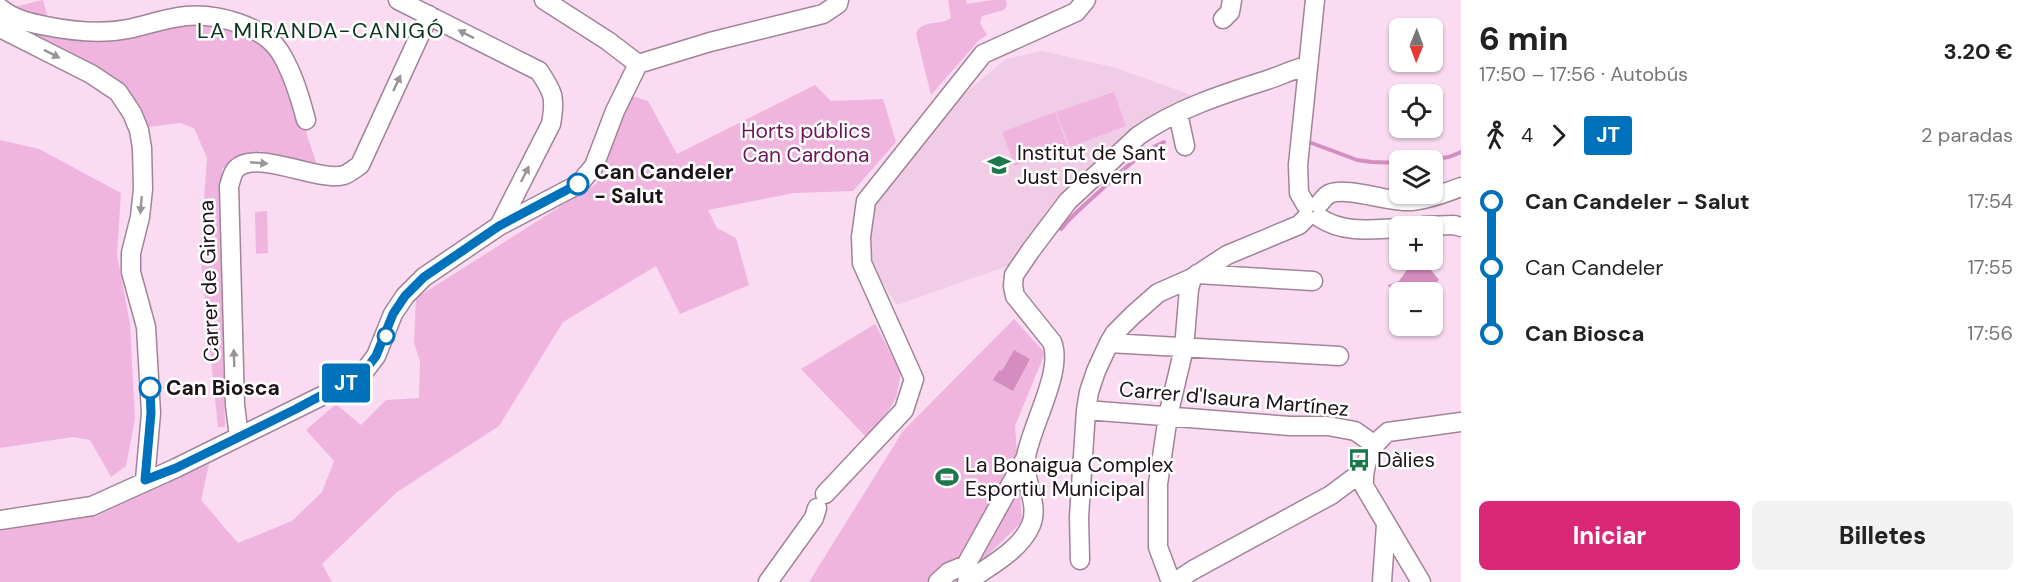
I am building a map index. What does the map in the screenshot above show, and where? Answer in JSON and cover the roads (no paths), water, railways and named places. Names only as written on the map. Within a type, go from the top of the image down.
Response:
[{"type":"street","points":[[0,3],[11,0]]},
{"type":"street","points":[[398,0],[539,71],[552,91],[554,110],[551,124],[499,226]]},
{"type":"street","points":[[544,0],[609,41],[638,64]]},
{"type":"street","points":[[0,520],[92,506],[145,480],[176,468],[334,390],[363,373],[376,356],[393,314],[405,296],[424,277],[499,226],[579,184],[594,166],[615,111],[638,64],[710,42],[823,14],[839,0]]},
{"type":"street","points":[[768,582],[814,518],[821,501],[904,410],[914,379],[861,263],[861,237],[866,201],[983,54],[1076,12],[1086,0]]},
{"type":"street","points":[[1223,19],[1230,12],[1232,0]]},
{"type":"street","points":[[1315,0],[1298,165],[1299,193],[1313,211],[1330,224],[1358,231],[1389,229]]},
{"type":"street","points":[[0,8],[8,15],[29,22],[92,31],[125,30],[184,16],[210,15],[234,21],[261,35],[279,50],[294,80],[306,120]]},
{"type":"street","name":"Carrer de Girona","points":[[239,437],[235,405],[229,186],[235,170],[247,162],[275,164],[321,174],[343,175],[360,165],[429,15]]},
{"type":"street","points":[[0,28],[91,74],[118,92],[132,113],[139,130],[143,189],[140,217],[131,254],[131,272],[146,327],[151,413],[145,480]]},
{"type":"street","points":[[938,582],[949,572],[966,566],[1025,459],[1052,376],[1055,356],[1052,342],[1018,300],[1013,290],[1014,274],[1037,254],[1068,201],[1151,126],[1224,93],[1307,66]]},
{"type":"street","points":[[1178,113],[1185,146]]},
{"type":"street","points":[[1080,560],[1079,517],[1086,410],[1093,382],[1109,343],[1121,327],[1158,293],[1195,276],[1227,255],[1299,225],[1328,194],[1343,192],[1410,201],[1441,195],[1461,187]]},
{"type":"street","points":[[1443,225],[1461,227]]},
{"type":"street","points":[[1195,276],[1313,281]]},
{"type":"street","points":[[1195,276],[1189,289],[1184,348],[1168,416],[1158,484],[1158,547],[1173,582],[1331,495],[1363,471]]},
{"type":"street","points":[[1109,343],[1339,356]]},
{"type":"street","name":"Carrer d'Isaura Martínez","points":[[1086,410],[1344,428],[1355,431],[1375,445]]},
{"type":"street","points":[[1421,582],[1364,486],[1363,471],[1369,453],[1389,432],[1461,422]]},
{"type":"street","points":[[967,582],[1011,551],[1032,524],[1034,505],[1030,495],[1025,459]]},
{"type":"street","points":[[1382,582],[1386,525]]},
{"type":"waterway","points":[[1061,229],[1070,218],[1131,163],[1164,142]]},
{"type":"waterway","points":[[1309,142],[1357,160],[1389,163]]},
{"type":"waterway","points":[[1443,158],[1461,152]]},
{"type":"place","name":"Institut de Sant Just Desvern","points":[[999,165]]},
{"type":"place","name":"Can Candeler - Salut","points":[[578,184]]},
{"type":"place","name":"Can Biosca","points":[[150,388]]},
{"type":"place","name":"Dàlies","points":[[1359,460]]},
{"type":"place","name":"La Bonaigua Complex Esportiu Municipal","points":[[947,477]]},
{"type":"district","name":"LA MIRANDA-CANIGÓ","points":[[321,30]]},
{"type":"park label","name":"Horts públics Can Cardona","points":[[806,143]]}]
